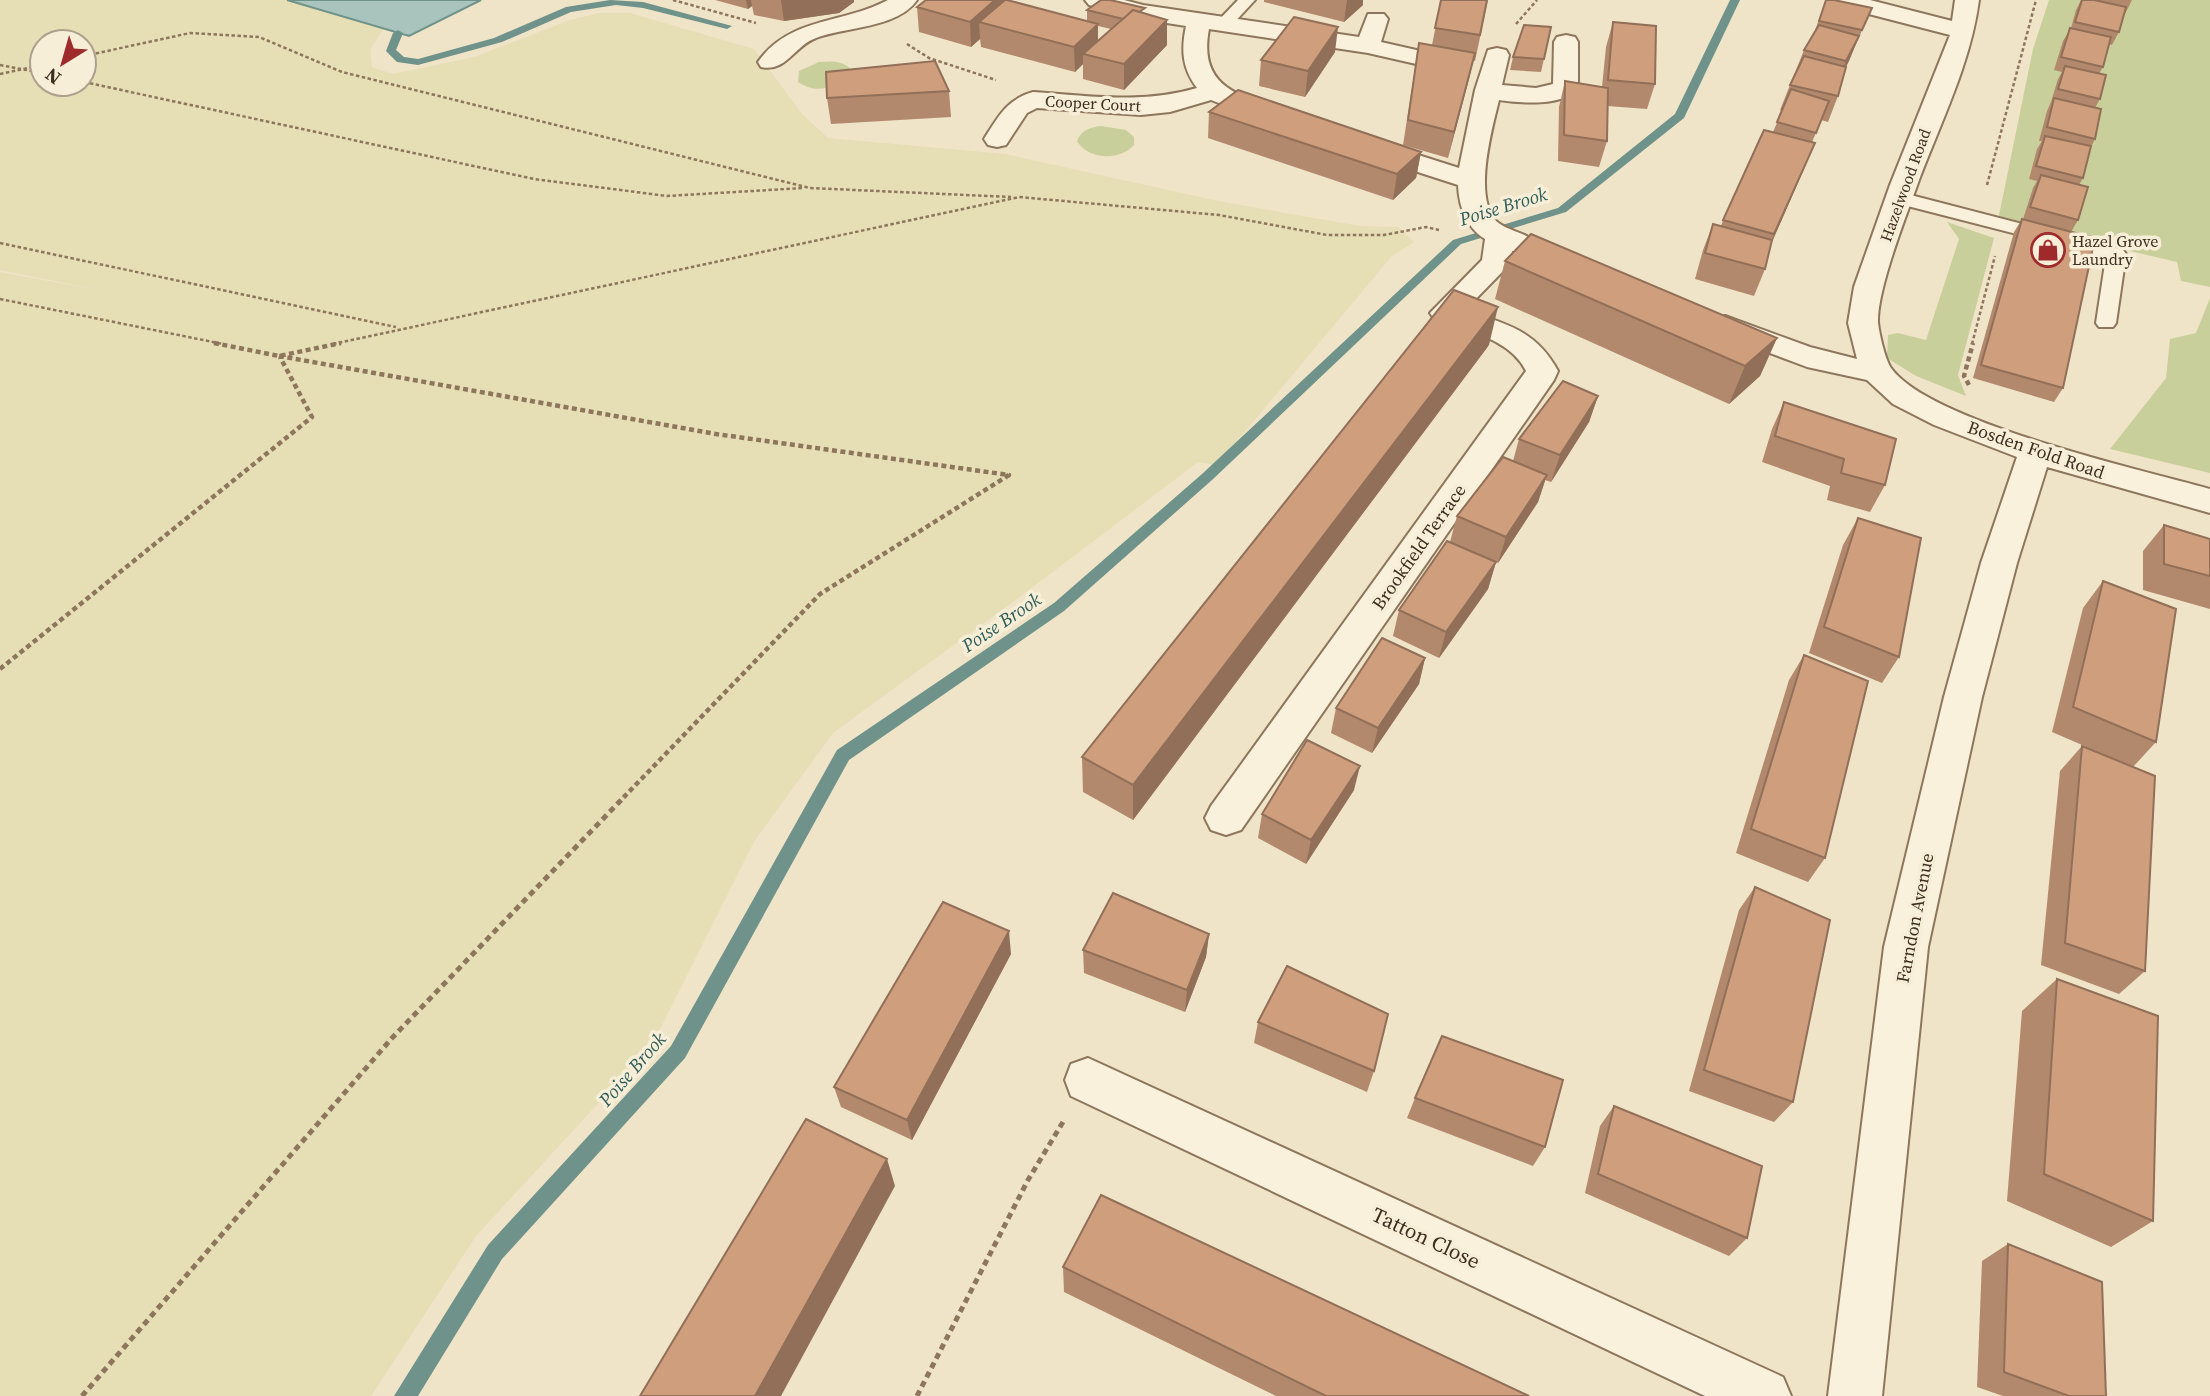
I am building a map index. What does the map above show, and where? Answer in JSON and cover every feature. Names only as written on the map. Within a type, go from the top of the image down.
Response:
[{"type":"street","points":[[770,62],[805,33],[874,17],[905,0]]},
{"type":"street","points":[[1097,0],[1142,12],[1368,46],[1424,60]]},
{"type":"street","points":[[1842,0],[1963,31]]},
{"type":"street","name":"Hazelwood Road","points":[[1876,371],[1863,323],[1869,287],[1899,198],[1963,31],[1967,0]]},
{"type":"street","points":[[1368,46],[1376,19]]},
{"type":"street","points":[[1199,20],[1192,45],[1195,70],[1213,91],[1232,101],[1301,125]]},
{"type":"street","points":[[1488,90],[1521,96],[1547,96],[1565,88],[1566,42]]},
{"type":"street","points":[[1497,55],[1469,180],[1475,211],[1499,239],[1546,253]]},
{"type":"street","name":"Cooper Court","points":[[997,139],[1017,108],[1033,100],[1141,107],[1170,104],[1213,91]]},
{"type":"street","points":[[1340,138],[1469,180]]},
{"type":"street","name":"Brookfield Terrace","points":[[1226,818],[1542,371],[1539,361],[1526,345],[1445,313],[1496,262],[1499,239]]},
{"type":"street","points":[[1699,314],[1826,364],[1876,371]]},
{"type":"street","name":"Bosden Fold Road","points":[[1876,371],[1904,397],[1945,418],[2035,452],[2210,500]]},
{"type":"street","name":"Farndon Avenue","points":[[1855,1396],[1906,947],[1967,684],[1999,563],[2035,452]]},
{"type":"street","name":"Tatton Close","points":[[1088,1080],[1763,1396]]},
{"type":"lane","points":[[1224,24],[1247,0]]},
{"type":"lane","points":[[1899,198],[2116,254],[2106,323]]},
{"type":"path","points":[[673,0],[747,21],[805,33]]},
{"type":"path","points":[[1514,26],[1537,0]]},
{"type":"path","points":[[874,17],[893,35],[929,58],[998,80]]},
{"type":"path","points":[[98,53],[190,33],[259,37],[342,72],[810,188]]},
{"type":"path","points":[[0,65],[28,70]]},
{"type":"path","points":[[0,74],[28,68]]},
{"type":"path","points":[[98,85],[534,179],[667,195],[810,188],[1019,197],[1219,215],[1326,235],[1384,235],[1426,227]]},
{"type":"path","points":[[279,356],[1019,197]]},
{"type":"path","points":[[0,243],[401,328]]},
{"type":"path","points":[[0,299],[279,356],[716,434],[1009,475],[820,594],[392,1038],[82,1396]]},
{"type":"path","points":[[0,669],[312,417],[279,356]]},
{"type":"path","points":[[917,1396],[1028,1180],[1088,1080]]},
{"type":"shaded area","points":[[0,0],[287,0],[384,28],[370,50],[372,67],[393,74],[474,57],[570,20],[599,13],[630,13],[754,49],[802,114],[828,138],[1005,154],[1218,201],[1360,226],[1398,227],[1414,242],[1392,256],[1217,465],[1198,462],[833,733],[755,840],[652,1045],[476,1236],[371,1396],[0,1396],[0,272],[103,291],[0,270]]},
{"type":"green space","points":[[2049,0],[2210,0],[2210,287],[2181,281],[2177,262],[1998,220],[2033,49]]},
{"type":"green space","points":[[819,62],[843,64],[853,73],[827,88],[813,88],[798,82],[799,71]]},
{"type":"green space","points":[[1101,126],[1126,130],[1134,137],[1134,145],[1113,156],[1089,152],[1077,141],[1087,130]]},
{"type":"green space","points":[[1947,222],[1994,238],[1958,375],[1966,396],[1916,376],[1887,358],[1888,335],[1898,333],[1926,340],[1959,239]]},
{"type":"green space","points":[[2210,298],[2210,473],[2110,449],[2166,378],[2170,339],[2196,333]]},
{"type":"water","points":[[287,0],[481,0],[409,36]]},
{"type":"building","points":[[926,0],[995,0],[970,22],[917,7]]},
{"type":"building","points":[[1005,0],[1098,24],[1074,47],[979,22]]},
{"type":"building","points":[[1101,0],[1145,8],[1139,12],[1133,10],[1123,19],[1087,10]]},
{"type":"building","points":[[1441,0],[1487,0],[1480,35],[1435,28]]},
{"type":"building","points":[[1826,0],[1872,8],[1862,30],[1819,21]]},
{"type":"building","points":[[2082,0],[2126,7],[2119,32],[2075,22]]},
{"type":"building","points":[[1133,10],[1167,20],[1124,64],[1083,54]]},
{"type":"building","points":[[1294,17],[1338,27],[1308,71],[1261,60]]},
{"type":"building","points":[[1613,22],[1656,26],[1655,84],[1608,80]]},
{"type":"building","points":[[1524,25],[1551,27],[1544,59],[1513,57]]},
{"type":"building","points":[[1819,25],[1859,36],[1846,61],[1804,50]]},
{"type":"building","points":[[2070,28],[2111,37],[2103,67],[2061,57]]},
{"type":"building","points":[[1419,43],[1475,53],[1454,132],[1408,120]]},
{"type":"building","points":[[1804,56],[1846,67],[1838,96],[1790,85]]},
{"type":"building","points":[[935,61],[949,91],[827,98],[826,72]]},
{"type":"building","points":[[2065,66],[2106,75],[2100,99],[2058,89]]},
{"type":"building","points":[[1565,81],[1608,88],[1607,141],[1564,135]]},
{"type":"building","points":[[1791,89],[1829,101],[1816,133],[1777,122]]},
{"type":"building","points":[[1238,90],[1421,152],[1397,174],[1209,112]]},
{"type":"building","points":[[2054,98],[2101,109],[2095,139],[2047,127]]},
{"type":"building","points":[[1764,130],[1815,143],[1774,234],[1723,220]]},
{"type":"building","points":[[2045,136],[2091,146],[2083,178],[2036,166]]},
{"type":"building","points":[[2041,175],[2088,187],[2078,220],[2030,207]]},
{"type":"building","points":[[2022,219],[2095,238],[2063,388],[1981,365]]},
{"type":"building","points":[[1713,224],[1772,240],[1765,269],[1705,253]]},
{"type":"building","points":[[1531,234],[1777,338],[1745,366],[1505,261]]},
{"type":"building","points":[[1454,290],[1498,307],[1133,785],[1082,757]]},
{"type":"building","points":[[1563,381],[1598,396],[1560,455],[1519,439]]},
{"type":"building","points":[[1784,402],[1896,439],[1885,485],[1841,473],[1844,459],[1775,436]]},
{"type":"building","points":[[1503,457],[1547,475],[1506,537],[1457,516]]},
{"type":"building","points":[[1858,518],[1921,538],[1899,657],[1824,627]]},
{"type":"building","points":[[2164,525],[2210,539],[2210,576],[2164,564]]},
{"type":"building","points":[[1447,541],[1496,562],[1446,632],[1399,610]]},
{"type":"building","points":[[2103,581],[2176,609],[2156,742],[2073,707]]},
{"type":"building","points":[[1382,638],[1425,658],[1378,728],[1336,708]]},
{"type":"building","points":[[1804,655],[1868,681],[1825,858],[1751,829]]},
{"type":"building","points":[[1307,740],[1360,766],[1311,840],[1262,814]]},
{"type":"building","points":[[2082,746],[2155,776],[2145,971],[2065,943]]},
{"type":"building","points":[[1755,887],[1830,920],[1793,1102],[1704,1070]]},
{"type":"building","points":[[1113,893],[1209,934],[1187,990],[1083,950]]},
{"type":"building","points":[[943,902],[1009,931],[907,1120],[834,1087]]},
{"type":"building","points":[[1287,966],[1388,1014],[1374,1071],[1258,1022]]},
{"type":"building","points":[[2057,979],[2158,1016],[2153,1221],[2044,1174]]},
{"type":"building","points":[[1442,1036],[1563,1080],[1545,1147],[1415,1098]]},
{"type":"building","points":[[1614,1106],[1762,1166],[1747,1238],[1598,1174]]},
{"type":"building","points":[[806,1119],[887,1159],[755,1396],[640,1396]]},
{"type":"building","points":[[1101,1195],[1529,1396],[1326,1396],[1063,1267]]},
{"type":"building","points":[[2008,1244],[2102,1282],[2106,1396],[2069,1396],[2004,1372]]},
{"type":"waterway","name":"Poise Brook","points":[[405,1396],[495,1252],[678,1052],[843,755],[1059,607],[1207,477],[1457,242],[1562,210],[1680,116],[1735,0]]},
{"type":"waterway","points":[[398,33],[391,51],[401,60],[418,62],[498,40],[569,9],[616,2],[643,5],[727,26]]},
{"type":"place","name":"Hazel Grove Laundry","points":[[2048,250]]}]
